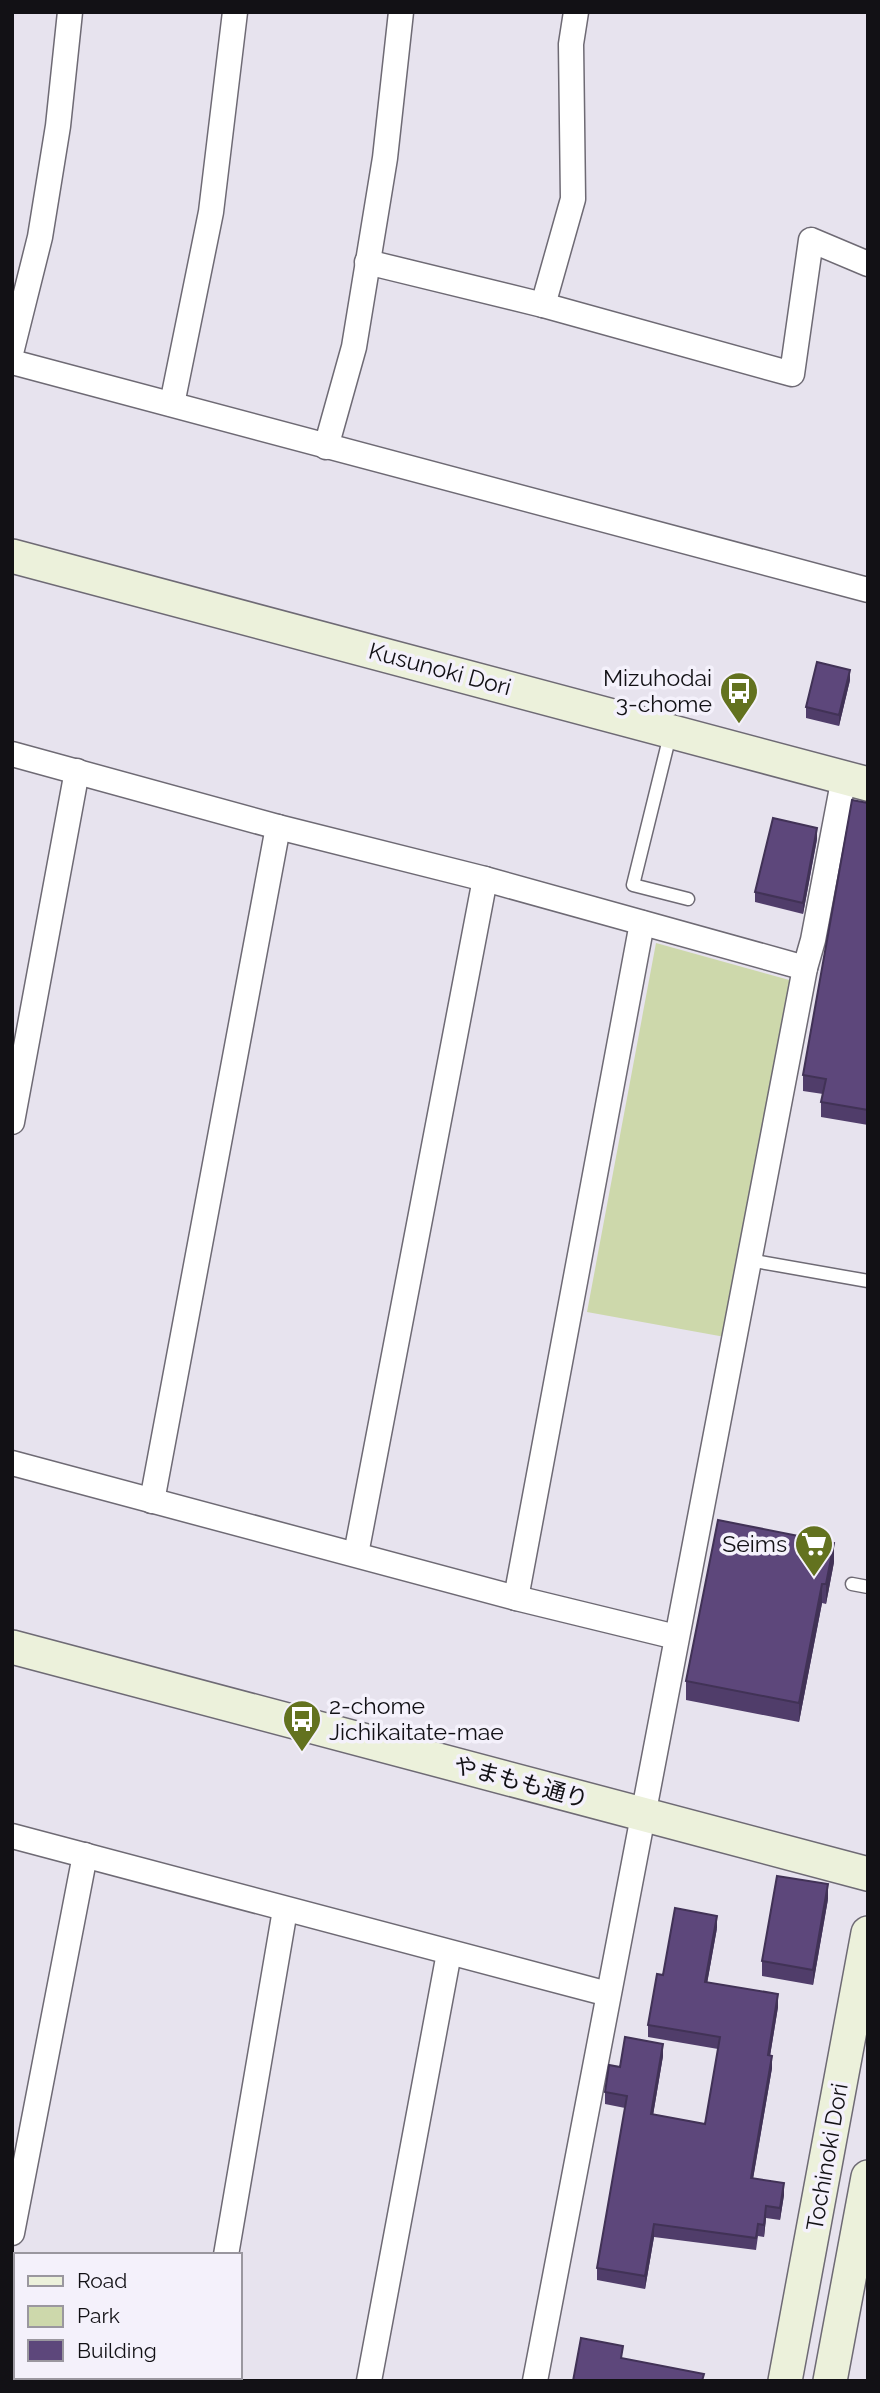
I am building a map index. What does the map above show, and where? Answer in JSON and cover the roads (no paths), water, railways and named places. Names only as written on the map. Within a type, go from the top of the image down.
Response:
[{"type":"street","points":[[12,349],[42,225],[58,126],[70,12]]},
{"type":"street","points":[[172,404],[211,212],[235,12]]},
{"type":"street","points":[[326,447],[354,346],[385,159],[401,12]]},
{"type":"street","points":[[543,305],[573,199],[571,44],[576,12]]},
{"type":"street","points":[[367,262],[543,305],[792,374],[811,240],[868,264]]},
{"type":"street","points":[[12,362],[868,590]]},
{"type":"street","name":"Kusunoki Dori","points":[[12,556],[856,780]]},
{"type":"street","points":[[12,754],[278,827],[485,879],[805,968]]},
{"type":"street","points":[[12,1122],[77,771]]},
{"type":"street","points":[[535,2381],[805,968],[856,780]]},
{"type":"street","points":[[152,1501],[278,827]]},
{"type":"street","points":[[356,1554],[485,879]]},
{"type":"street","points":[[516,1598],[642,923]]},
{"type":"street","points":[[12,1463],[516,1598],[676,1637]]},
{"type":"street","name":"やまもも通り","points":[[12,1647],[868,1874]]},
{"type":"street","points":[[12,1836],[608,1994]]},
{"type":"street","points":[[12,2233],[85,1855]]},
{"type":"street","points":[[226,2253],[285,1910]]},
{"type":"street","name":"Tochinoki Dori","points":[[785,2381],[868,1933]]},
{"type":"street","points":[[369,2381],[449,1953]]},
{"type":"street","name":"Tochinoki Dori","points":[[830,2381],[868,2177]]},
{"type":"lane","points":[[671,731],[633,885],[688,899]]},
{"type":"lane","points":[[749,1260],[868,1281]]},
{"type":"lane","points":[[852,1584],[868,1587]]},
{"type":"place","name":"Mizuhodai 3-chome","points":[[739,725]]},
{"type":"place","name":"Seims","points":[[814,1578]]},
{"type":"place","name":"2-chome Jichikaitate-mae","points":[[302,1753]]}]
